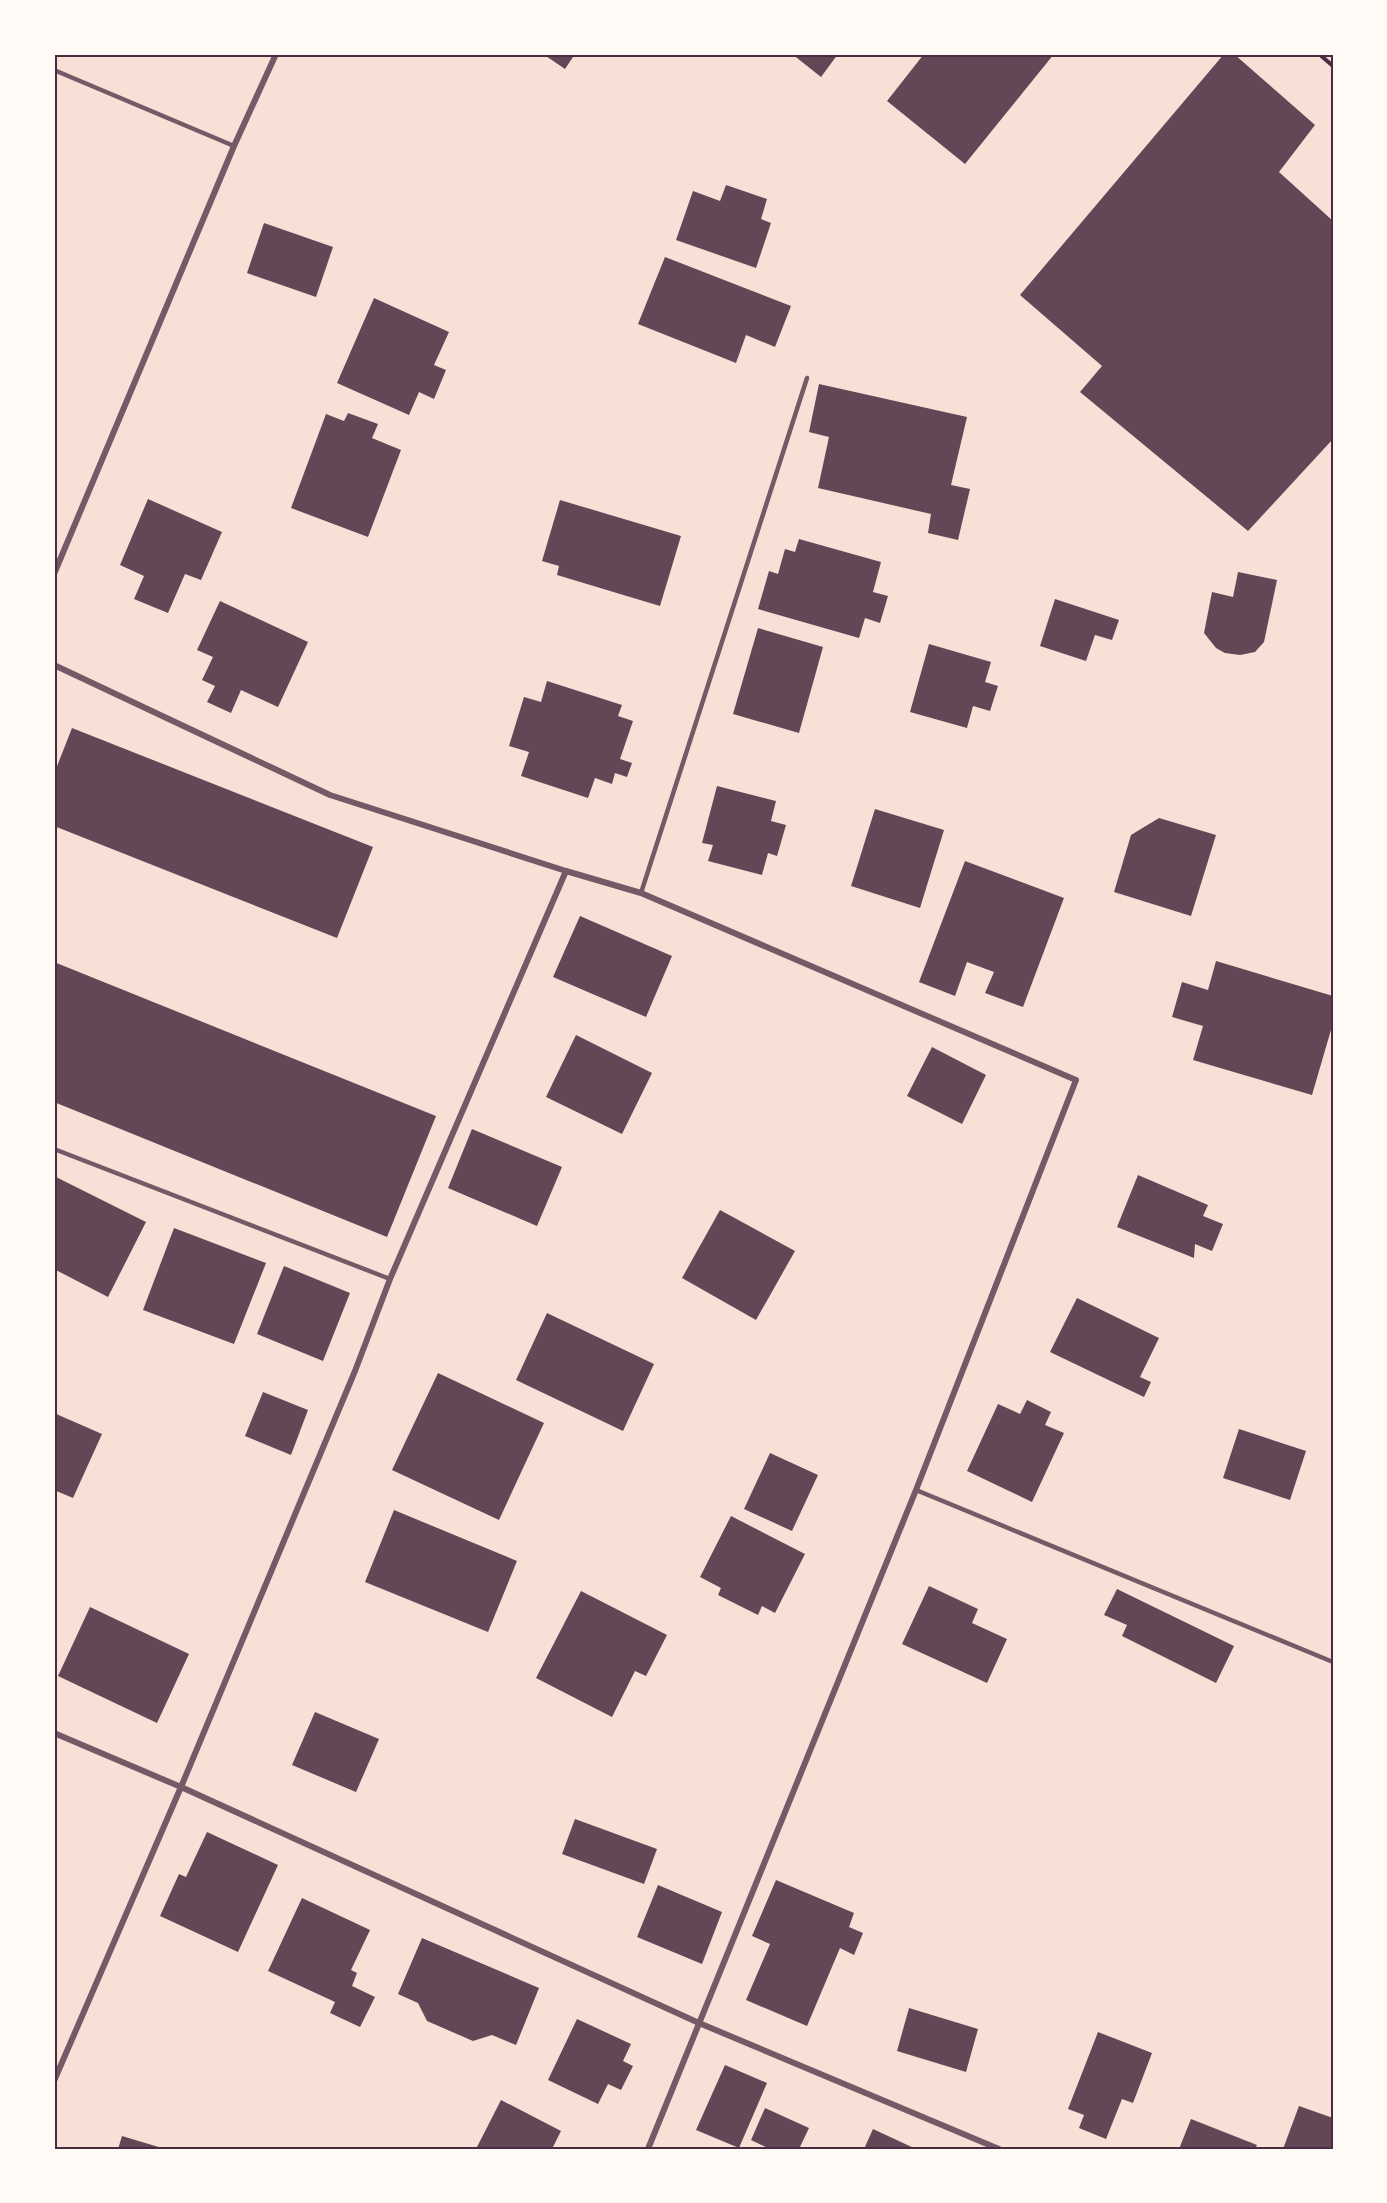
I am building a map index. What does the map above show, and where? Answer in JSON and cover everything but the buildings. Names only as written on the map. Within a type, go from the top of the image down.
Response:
[{"type":"street","points":[[54,574],[234,146],[276,54]]},
{"type":"street","points":[[54,665],[330,795],[566,872],[641,893],[1076,1080],[916,1490],[648,2149]]},
{"type":"street","points":[[54,2081],[181,1787],[355,1371],[390,1279],[566,872]]},
{"type":"street","points":[[54,1733],[181,1787],[699,2023],[999,2149]]},
{"type":"lane","points":[[54,70],[234,146]]},
{"type":"lane","points":[[641,893],[807,378]]},
{"type":"lane","points":[[54,1149],[390,1279]]},
{"type":"lane","points":[[916,1490],[1333,1662]]},
{"type":"path","points":[[1319,54],[1333,66]]}]
